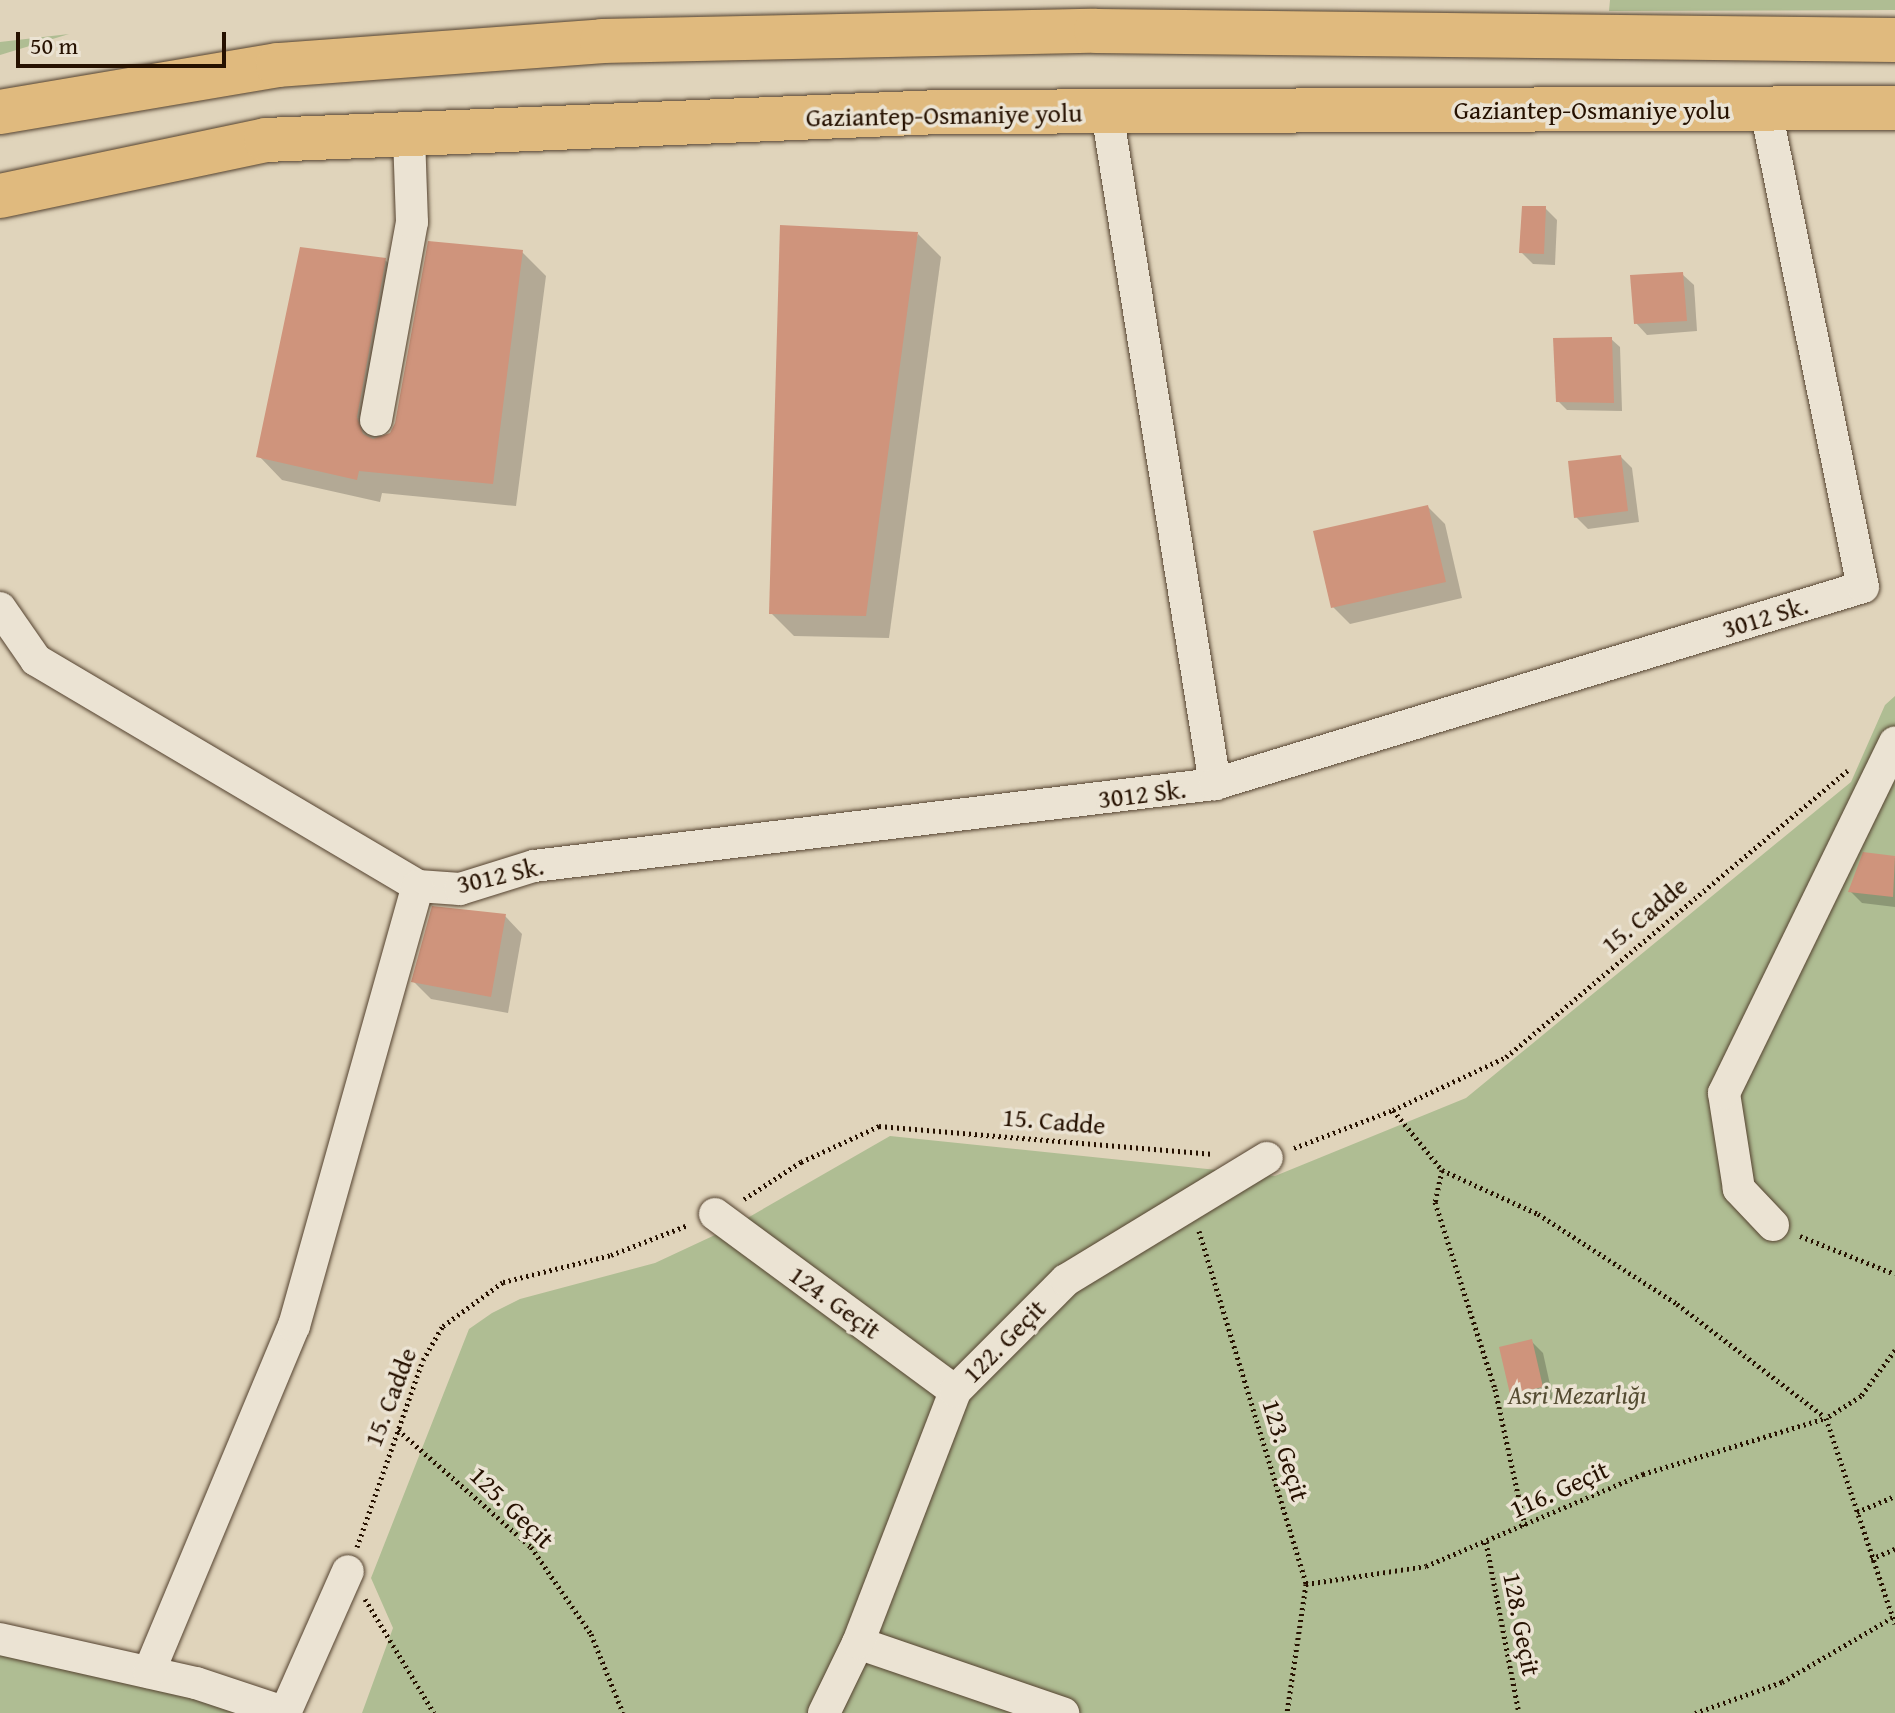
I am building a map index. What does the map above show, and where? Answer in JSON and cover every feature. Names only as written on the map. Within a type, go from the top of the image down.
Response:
[{"type":"highway","points":[[0,112],[278,65],[602,41],[1096,31],[1895,40]]},
{"type":"highway","name":"Gaziantep-Osmaniye yolu","points":[[0,196],[266,140],[941,112],[1895,108]]},
{"type":"street","name":"3012 Sk.","points":[[0,608],[36,660],[418,886],[460,889],[534,866],[1215,784],[1863,587],[1766,109]]},
{"type":"street","points":[[1107,112],[1215,784]]},
{"type":"street","points":[[376,420],[412,222],[409,134]]},
{"type":"street","points":[[1773,1225],[1739,1189],[1724,1093],[1895,743]]},
{"type":"street","points":[[149,1672],[294,1326],[418,886]]},
{"type":"street","name":"122. Geçit","points":[[824,1713],[858,1643],[955,1391],[1066,1280],[1267,1158]]},
{"type":"street","name":"124. Geçit","points":[[715,1214],[955,1391]]},
{"type":"street","points":[[0,1639],[149,1672],[286,1713],[348,1571]]},
{"type":"street","points":[[858,1643],[1063,1713]]},
{"type":"path","name":"15. Cadde","points":[[348,1571],[423,1360],[443,1326],[503,1282],[611,1255],[715,1214],[801,1162],[879,1126],[1267,1158],[1393,1110],[1506,1057],[1858,761]]},
{"type":"path","points":[[1393,1110],[1442,1170],[1538,1214],[1677,1304],[1826,1418],[1893,1620],[1782,1682],[1695,1713]]},
{"type":"path","points":[[1442,1170],[1435,1202],[1495,1389],[1525,1527]]},
{"type":"path","name":"123. Geçit","points":[[1190,1203],[1306,1584],[1287,1713]]},
{"type":"path","points":[[1773,1225],[1895,1274]]},
{"type":"path","name":"116. Geçit","points":[[1306,1584],[1426,1566],[1525,1527],[1643,1474],[1826,1418],[1861,1396],[1895,1350]]},
{"type":"path","name":"125. Geçit","points":[[398,1430],[531,1547],[591,1634],[623,1713]]},
{"type":"path","points":[[1857,1512],[1895,1496]]},
{"type":"path","name":"128. Geçit","points":[[1486,1542],[1519,1713]]},
{"type":"path","points":[[1871,1559],[1895,1549]]},
{"type":"path","points":[[348,1571],[434,1713]]},
{"type":"green space","points":[[1610,0],[1895,0],[1895,10],[1609,11]]},
{"type":"green space","points":[[69,34],[0,55],[0,42]]},
{"type":"green space","name":"Asri Mezarlığı","points":[[1895,696],[1895,1713],[362,1713],[393,1628],[371,1578],[469,1329],[492,1313],[520,1299],[655,1263],[730,1228],[890,1136],[1275,1176],[1466,1098],[1851,782],[1885,705]]},
{"type":"green space","points":[[0,1640],[256,1713],[0,1713]]},
{"type":"building","points":[[1522,206],[1546,206],[1544,254],[1519,253]]},
{"type":"building","points":[[780,225],[918,232],[866,616],[769,614]]},
{"type":"building","points":[[428,241],[523,250],[493,484],[359,471],[357,480],[256,457],[300,247],[386,258],[357,417],[363,434],[373,439],[390,433],[395,423]]},
{"type":"building","points":[[1683,272],[1687,321],[1634,324],[1630,275]]},
{"type":"building","points":[[1612,337],[1614,403],[1556,402],[1553,338]]},
{"type":"building","points":[[1621,455],[1628,511],[1574,518],[1568,461]]},
{"type":"building","points":[[1428,505],[1446,582],[1331,608],[1313,531]]},
{"type":"building","points":[[1863,852],[1895,856],[1893,897],[1848,892]]},
{"type":"building","points":[[432,906],[506,914],[491,997],[411,982]]},
{"type":"building","points":[[1532,1339],[1543,1387],[1510,1394],[1499,1347]]}]
